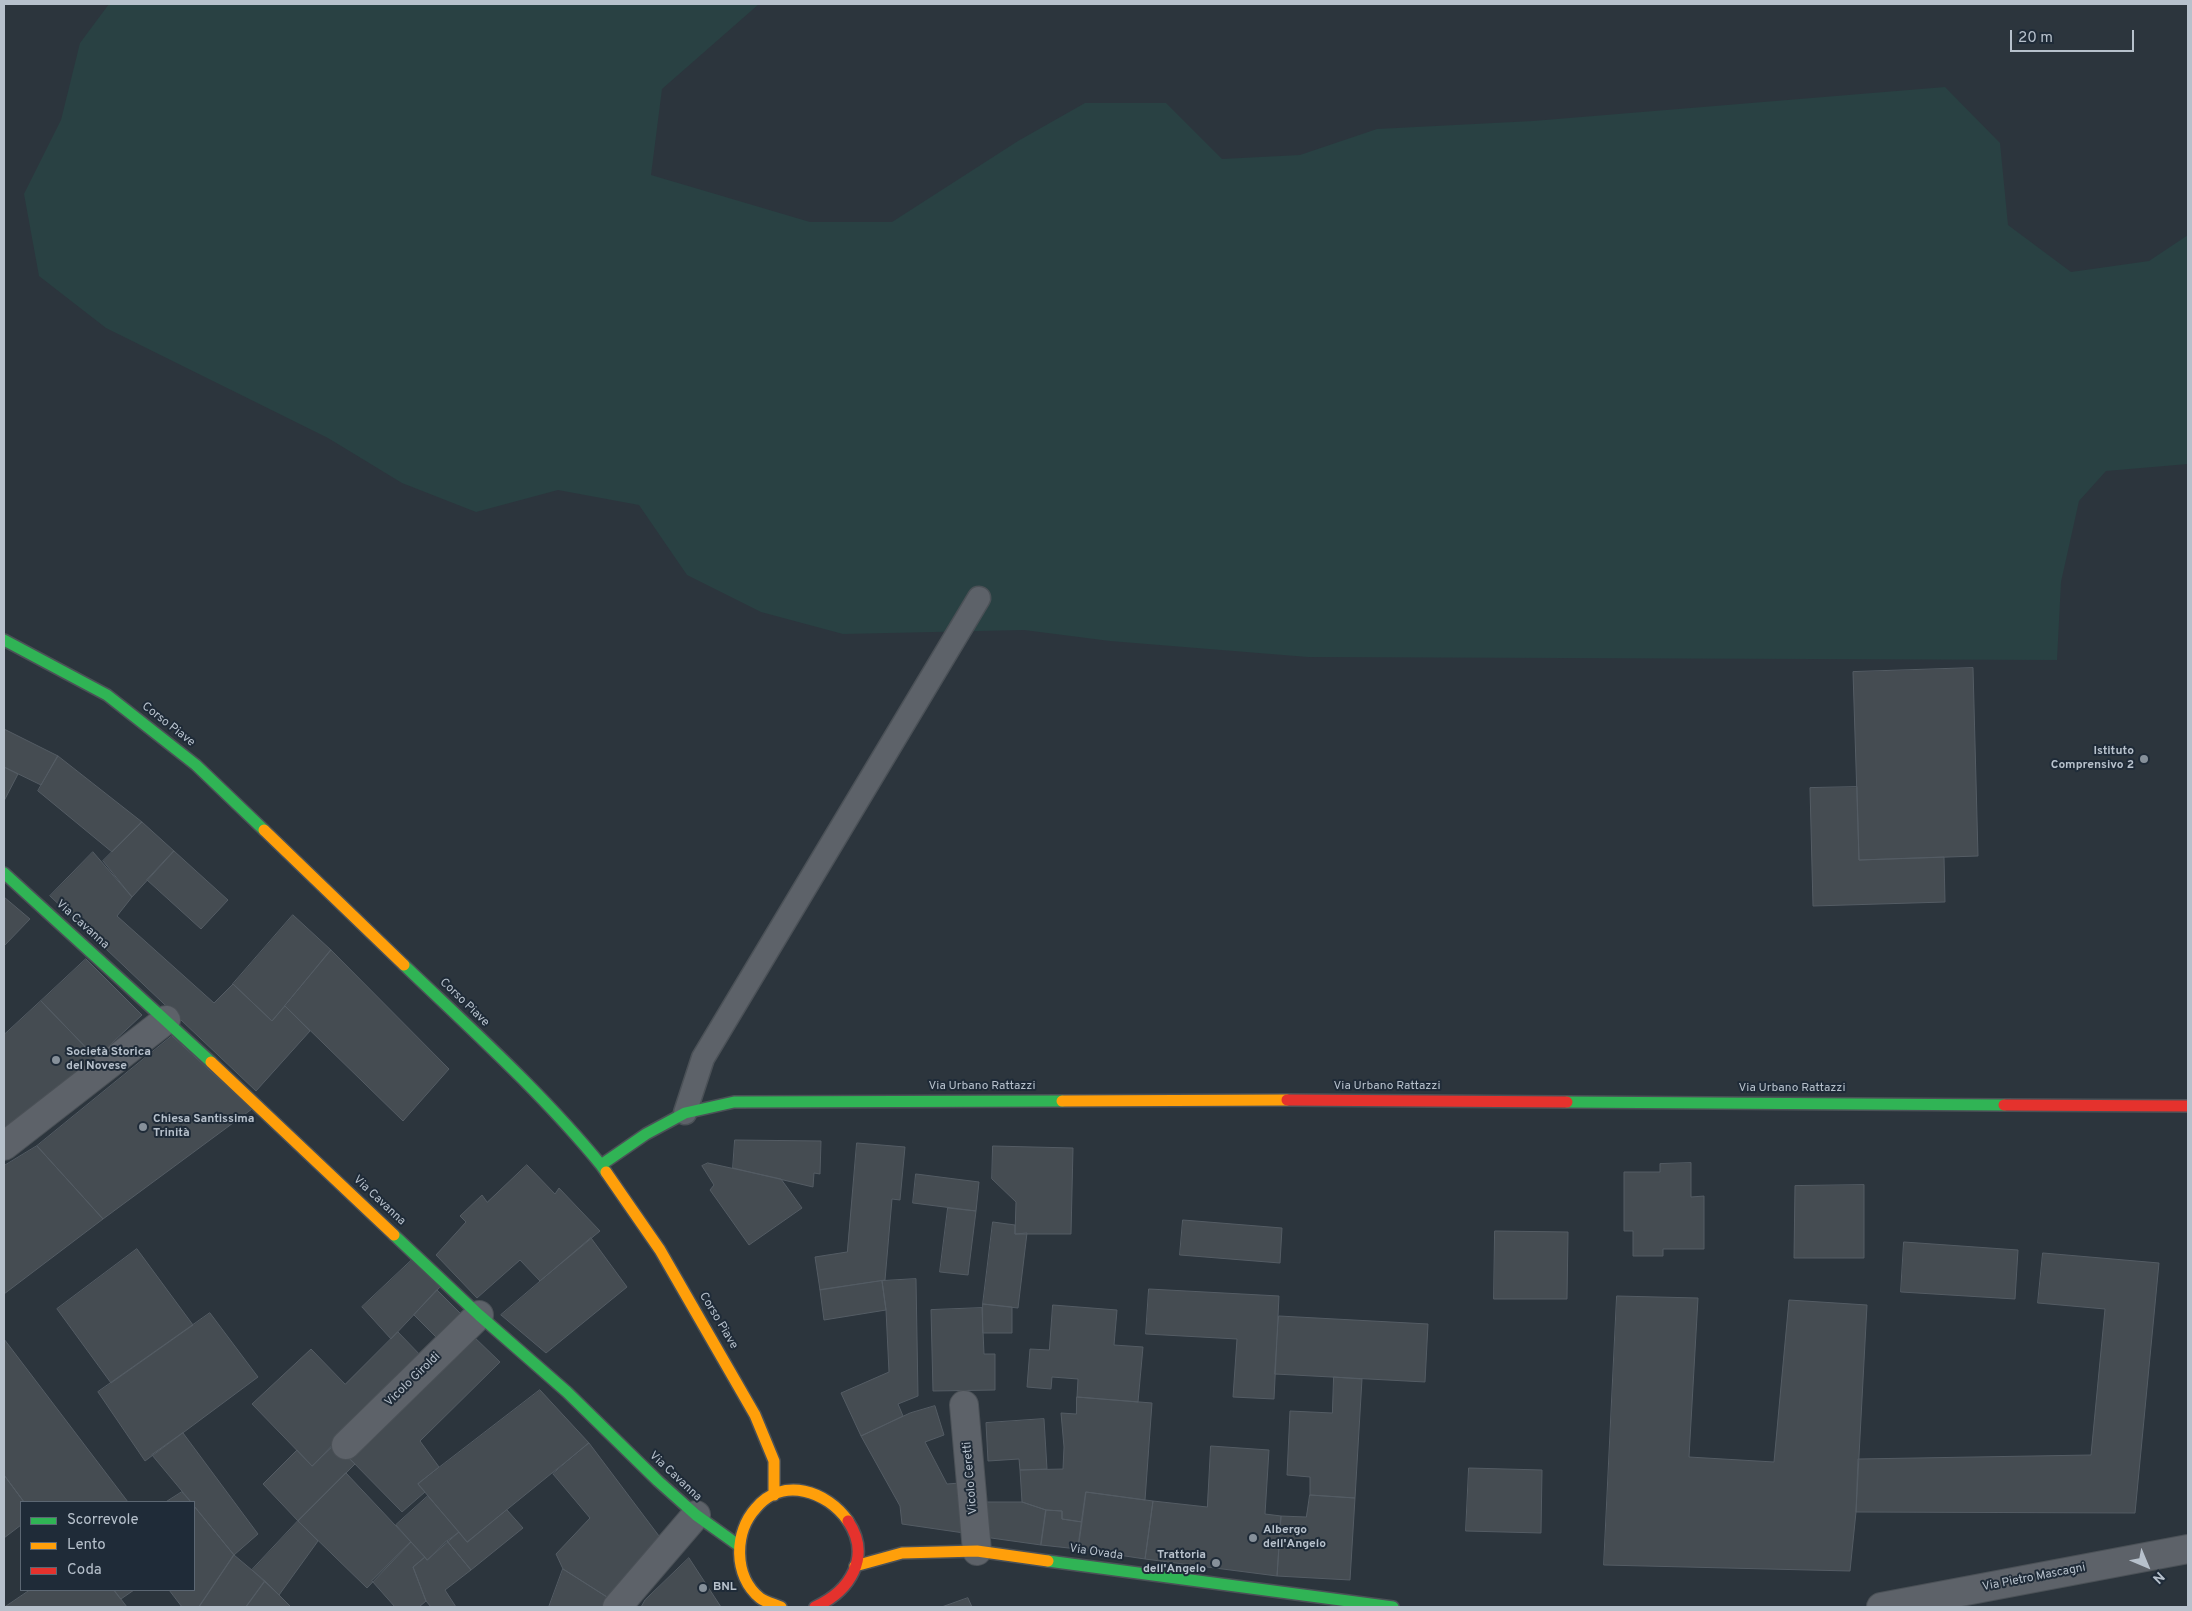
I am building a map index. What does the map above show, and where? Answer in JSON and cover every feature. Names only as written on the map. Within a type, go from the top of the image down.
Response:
[{"type":"main road","name":"Corso Piave","points":[[4,640],[107,695],[196,765],[535,1091],[569,1126],[601,1165],[660,1250],[755,1415],[774,1461],[774,1495]]},
{"type":"main road","name":"Via Cavanna","points":[[4,873],[166,1020],[480,1315],[567,1392],[658,1481],[696,1515],[738,1545]]},
{"type":"main road","name":"Via Urbano Rattazzi","points":[[601,1165],[646,1134],[685,1113],[734,1102],[1281,1100],[2188,1106]]},
{"type":"main road","points":[[781,1607],[775,1606],[759,1596],[746,1581],[739,1564],[738,1545],[744,1524],[757,1507],[774,1495],[794,1490],[812,1492],[830,1500],[844,1512],[853,1528],[858,1548],[855,1566],[846,1586],[832,1604],[815,1607]]},
{"type":"main road","name":"Via Ovada","points":[[855,1566],[902,1553],[977,1551],[1393,1607]]},
{"type":"street","points":[[4,1146],[166,1020]]},
{"type":"street","name":"Vicolo Giroldi","points":[[346,1444],[480,1315]]},
{"type":"street","name":"Vicolo Ceretti","points":[[964,1405],[977,1551]]},
{"type":"street","points":[[617,1607],[696,1515]]},
{"type":"street","name":"Via Pietro Mascagni","points":[[1881,1607],[2188,1549]]},
{"type":"lane","points":[[685,1113],[704,1058],[979,598]]},
{"type":"green space","points":[[109,4],[759,4],[662,89],[651,175],[810,222],[892,222],[1018,141],[1085,103],[1166,103],[1222,159],[1300,155],[1377,129],[1533,121],[1945,87],[2000,143],[2008,225],[2071,272],[2149,261],[2188,235],[2188,464],[2106,471],[2079,501],[2061,582],[2057,660],[1308,657],[1110,641],[1024,630],[843,634],[761,612],[687,575],[639,505],[558,490],[476,512],[402,483],[328,438],[106,328],[39,276],[24,194],[61,120],[80,43]]},
{"type":"building","points":[[1973,668],[1978,856],[1859,860],[1853,672]]},
{"type":"building","points":[[4,729],[58,756],[41,785],[4,767]]},
{"type":"building","points":[[58,756],[142,822],[112,852],[38,791]]},
{"type":"building","points":[[4,767],[18,774],[4,801]]},
{"type":"building","points":[[1857,787],[1859,860],[1944,857],[1945,902],[1813,906],[1810,788]]},
{"type":"building","points":[[142,822],[174,851],[132,897],[103,861]]},
{"type":"building","points":[[174,851],[228,900],[201,929],[147,880]]},
{"type":"building","points":[[93,852],[132,897],[117,916],[214,1003],[233,984],[272,1021],[285,1006],[310,1031],[256,1091],[50,896]]},
{"type":"building","points":[[4,897],[30,919],[4,946]]},
{"type":"building","points":[[293,915],[331,950],[272,1021],[233,984]]},
{"type":"building","points":[[331,950],[449,1069],[403,1121],[285,1006]]},
{"type":"building","points":[[86,959],[142,1015],[96,1058],[41,1001]]},
{"type":"building","points":[[41,1001],[96,1058],[4,1131],[4,1035]]},
{"type":"building","name":"Chiesa Santissima Trinità","points":[[172,1036],[252,1109],[103,1219],[37,1146]]},
{"type":"building","points":[[735,1140],[821,1141],[820,1174],[814,1173],[813,1187],[733,1168]]},
{"type":"building","points":[[857,1143],[905,1147],[900,1200],[892,1199],[885,1280],[820,1290],[815,1257],[847,1252]]},
{"type":"building","points":[[37,1146],[103,1219],[4,1294],[4,1166]]},
{"type":"building","points":[[993,1146],[1073,1148],[1071,1234],[1015,1234],[1016,1202],[992,1179]]},
{"type":"building","points":[[708,1163],[781,1179],[802,1208],[749,1245],[710,1190],[714,1185],[702,1166]]},
{"type":"building","points":[[1691,1163],[1691,1197],[1704,1196],[1704,1249],[1663,1249],[1663,1256],[1633,1256],[1633,1231],[1624,1231],[1624,1172],[1660,1172],[1660,1164]]},
{"type":"building","points":[[527,1165],[555,1194],[559,1188],[600,1231],[540,1281],[520,1260],[477,1298],[436,1255],[466,1222],[460,1216],[482,1195],[487,1202]]},
{"type":"building","points":[[916,1174],[979,1182],[976,1211],[913,1203]]},
{"type":"building","points":[[1864,1185],[1864,1258],[1794,1258],[1795,1186]]},
{"type":"building","points":[[948,1208],[976,1211],[968,1275],[940,1272]]},
{"type":"building","points":[[1183,1220],[1282,1228],[1280,1263],[1180,1255]]},
{"type":"building","points":[[993,1222],[1015,1225],[1015,1234],[1027,1233],[1018,1308],[983,1304]]},
{"type":"building","points":[[1495,1231],[1568,1232],[1567,1299],[1494,1299]]},
{"type":"building","points":[[591,1238],[627,1287],[546,1353],[501,1315]]},
{"type":"building","points":[[1904,1242],[2018,1250],[2015,1299],[1901,1292]]},
{"type":"building","points":[[137,1249],[193,1325],[111,1383],[57,1309]]},
{"type":"building","points":[[2043,1253],[2159,1263],[2135,1513],[1856,1512],[1858,1459],[2091,1455],[2105,1309],[2038,1303]]},
{"type":"building","points":[[413,1259],[440,1287],[391,1339],[362,1307]]},
{"type":"building","points":[[916,1279],[918,1396],[898,1404],[903,1416],[861,1436],[841,1393],[889,1372],[886,1310],[882,1281]]},
{"type":"building","points":[[882,1281],[886,1310],[824,1320],[820,1290]]},
{"type":"building","points":[[1149,1289],[1279,1296],[1274,1399],[1233,1397],[1237,1339],[1146,1334]]},
{"type":"building","points":[[437,1290],[466,1319],[442,1343],[414,1315]]},
{"type":"building","points":[[1617,1296],[1698,1298],[1689,1457],[1774,1462],[1789,1300],[1867,1305],[1856,1512],[1850,1571],[1604,1565]]},
{"type":"building","points":[[983,1304],[1012,1307],[1012,1333],[983,1333]]},
{"type":"building","points":[[1053,1305],[1117,1310],[1114,1345],[1143,1347],[1138,1402],[1077,1397],[1078,1379],[1052,1377],[1051,1389],[1027,1387],[1030,1349],[1049,1350]]},
{"type":"building","points":[[982,1308],[984,1354],[995,1354],[995,1390],[933,1391],[931,1310]]},
{"type":"building","points":[[210,1313],[258,1377],[145,1461],[98,1392]]},
{"type":"building","points":[[1279,1316],[1428,1324],[1425,1382],[1275,1374]]},
{"type":"building","points":[[398,1332],[424,1359],[312,1466],[252,1404],[311,1349],[345,1384]]},
{"type":"building","points":[[471,1334],[500,1362],[420,1441],[439,1467],[418,1484],[425,1492],[402,1512],[347,1456]]},
{"type":"building","points":[[4,1339],[127,1501],[23,1501],[4,1475]]},
{"type":"building","points":[[1334,1377],[1362,1379],[1355,1498],[1310,1495],[1310,1477],[1287,1475],[1290,1411],[1332,1413]]},
{"type":"building","points":[[540,1390],[589,1443],[467,1542],[418,1484]]},
{"type":"building","points":[[1077,1397],[1152,1403],[1145,1500],[1086,1492],[1082,1522],[1062,1519],[1062,1511],[1046,1510],[1022,1502],[1020,1470],[1063,1469],[1064,1447],[1061,1413],[1076,1414]]},
{"type":"building","points":[[935,1406],[944,1435],[925,1442],[947,1484],[960,1483],[964,1533],[902,1524],[900,1506],[861,1436],[910,1413]]},
{"type":"building","points":[[1044,1419],[1047,1469],[1020,1470],[1019,1459],[988,1461],[986,1423]]},
{"type":"building","points":[[183,1433],[258,1534],[234,1555],[195,1507],[195,1501],[190,1501],[152,1455]]},
{"type":"building","points":[[589,1443],[659,1536],[607,1597],[563,1569],[556,1554],[590,1518],[553,1474]]},
{"type":"building","points":[[334,1444],[355,1464],[298,1521],[263,1484],[297,1450],[312,1466]]},
{"type":"building","points":[[1211,1446],[1269,1450],[1265,1514],[1281,1516],[1277,1576],[1145,1559],[1153,1501],[1207,1507]]},
{"type":"building","points":[[1469,1468],[1542,1470],[1541,1533],[1466,1531]]},
{"type":"building","points":[[346,1473],[411,1542],[367,1588],[298,1521]]},
{"type":"building","points":[[4,1475],[23,1501],[20,1501],[20,1526],[4,1538]]},
{"type":"building","points":[[182,1492],[190,1501],[168,1501]]},
{"type":"building","points":[[1086,1492],[1153,1501],[1145,1559],[1078,1549]]},
{"type":"building","points":[[1310,1495],[1355,1498],[1350,1580],[1277,1576],[1281,1516],[1306,1517]]},
{"type":"building","points":[[428,1496],[459,1532],[427,1560],[396,1525]]},
{"type":"building","points":[[985,1502],[1022,1502],[1046,1510],[1041,1545],[984,1537]]},
{"type":"building","points":[[195,1507],[234,1555],[199,1607],[182,1607],[170,1591],[195,1591]]},
{"type":"building","points":[[507,1510],[523,1528],[471,1570],[447,1541],[459,1532],[467,1542]]},
{"type":"building","points":[[1046,1510],[1062,1511],[1062,1519],[1082,1522],[1078,1549],[1041,1545]]},
{"type":"building","points":[[298,1521],[318,1541],[279,1595],[252,1570]]},
{"type":"building","points":[[447,1541],[471,1570],[445,1590],[456,1607],[431,1607],[426,1601],[413,1567],[425,1557],[427,1560]]},
{"type":"building","points":[[411,1542],[425,1557],[413,1567],[426,1601],[419,1607],[395,1607],[372,1581]]},
{"type":"building","points":[[234,1555],[265,1581],[246,1607],[199,1607]]},
{"type":"building","points":[[689,1558],[721,1607],[641,1607],[645,1600]]},
{"type":"building","points":[[563,1569],[607,1597],[603,1607],[549,1607]]},
{"type":"building","points":[[265,1581],[291,1607],[246,1607]]},
{"type":"building","points":[[29,1591],[115,1591],[127,1607],[5,1607]]},
{"type":"building","points":[[115,1591],[133,1591],[121,1599]]},
{"type":"building","points":[[968,1598],[972,1607],[942,1607]]},
{"type":"traffic: fast","points":[[4,640],[107,695],[196,765],[264,830]]},
{"type":"traffic: fast","points":[[4,873],[211,1062]]},
{"type":"traffic: fast","points":[[404,965],[531,1087],[601,1165]]},
{"type":"traffic: fast","points":[[606,1172],[601,1165],[646,1134],[685,1113],[734,1102],[1062,1101]]},
{"type":"traffic: fast","points":[[1567,1102],[2004,1105]]},
{"type":"traffic: fast","points":[[394,1235],[479,1315],[567,1392],[658,1481],[696,1515],[738,1545]]},
{"type":"traffic: fast","points":[[1048,1561],[1393,1607]]},
{"type":"traffic: slow","points":[[264,830],[404,965]]},
{"type":"traffic: slow","points":[[211,1062],[394,1235]]},
{"type":"traffic: slow","points":[[1062,1101],[1287,1100]]},
{"type":"traffic: slow","points":[[606,1172],[660,1250],[755,1415],[774,1461],[774,1495]]},
{"type":"traffic: slow","points":[[781,1607],[760,1598],[751,1589],[741,1566],[740,1541],[749,1518],[756,1508],[767,1498],[779,1492],[791,1490],[804,1491],[817,1495],[829,1502],[848,1521]]},
{"type":"traffic: slow","points":[[855,1566],[902,1553],[977,1551],[1048,1561]]},
{"type":"traffic: jam","points":[[1287,1100],[1567,1102]]},
{"type":"traffic: jam","points":[[2004,1105],[2188,1106]]},
{"type":"traffic: jam","points":[[815,1607],[838,1592],[854,1571],[858,1547],[855,1534],[848,1521]]},
{"type":"place","name":"Istituto Comprensivo 2","points":[[2144,759]]},
{"type":"place","name":"Società Storica del Novese","points":[[56,1060]]},
{"type":"place","name":"Chiesa Santissima Trinità","points":[[143,1127]]},
{"type":"place","name":"Albergo dell'Angelo","points":[[1253,1538]]},
{"type":"place","name":"Trattoria dell'Angelo","points":[[1216,1563]]},
{"type":"place","name":"BNL","points":[[703,1588]]}]
